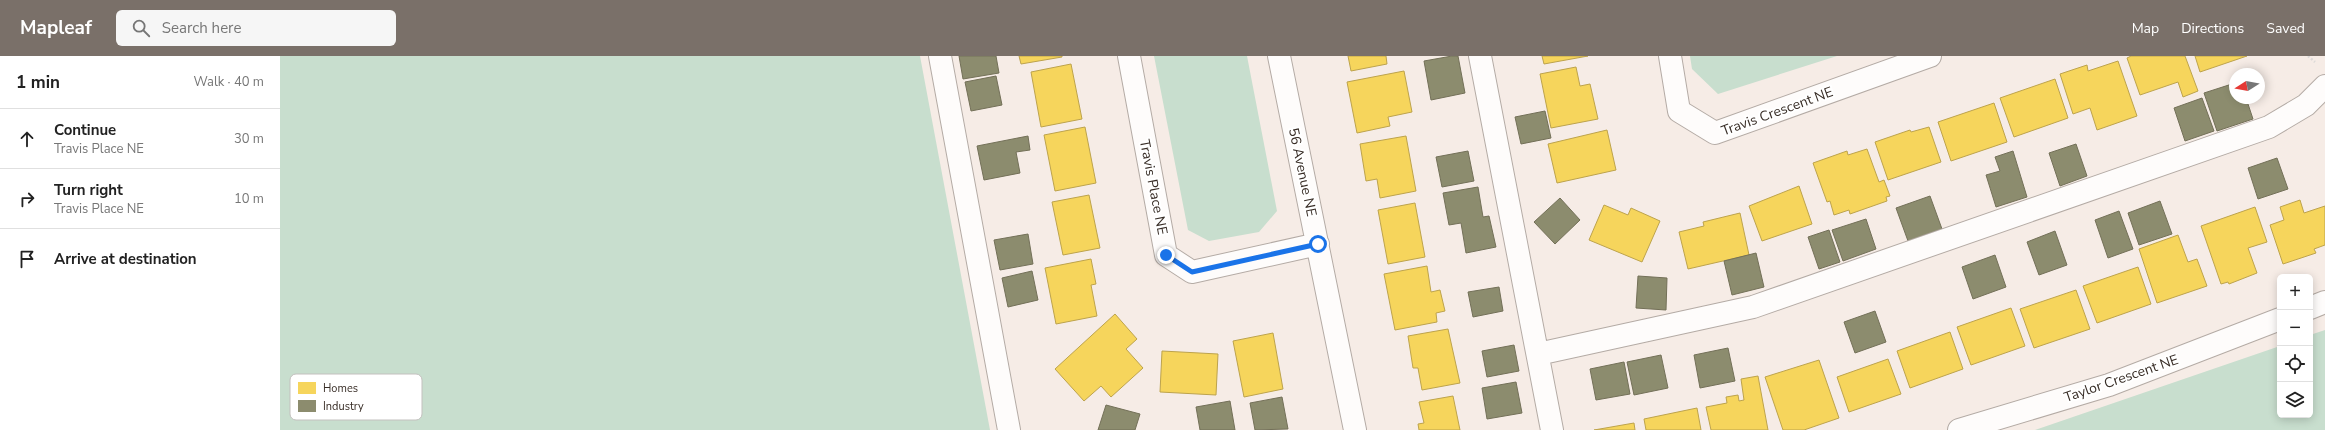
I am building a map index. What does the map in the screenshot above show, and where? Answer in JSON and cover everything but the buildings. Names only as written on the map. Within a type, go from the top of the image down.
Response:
[{"type":"street","points":[[940,56],[1010,430]]},
{"type":"street","name":"Travis Place NE","points":[[1129,56],[1166,255],[1192,272],[1318,244]]},
{"type":"street","name":"56 Avenue NE","points":[[1279,56],[1355,430]]},
{"type":"street","points":[[1480,56],[1552,430]]},
{"type":"street","name":"Travis Crescent NE","points":[[1670,56],[1679,111],[1715,133],[1930,56]]},
{"type":"street","points":[[1538,354],[1753,307],[2269,127],[2306,105],[2325,86]]},
{"type":"street","points":[[2313,307],[2325,302]]},
{"type":"street","name":"Taylor Crescent NE","points":[[1959,430],[2109,385],[2277,320]]},
{"type":"green space","points":[[280,56],[920,56],[990,430],[280,430]]},
{"type":"green space","points":[[1154,56],[1247,56],[1277,211],[1259,232],[1209,241],[1188,230]]},
{"type":"green space","points":[[1690,56],[1837,56],[1718,94],[1692,69]]},
{"type":"green space","points":[[2325,330],[2325,430],[2035,430],[2277,347],[2277,418],[2313,418],[2313,334]]},
{"type":"route","points":[[1166,255],[1192,272],[1318,244]]}]
